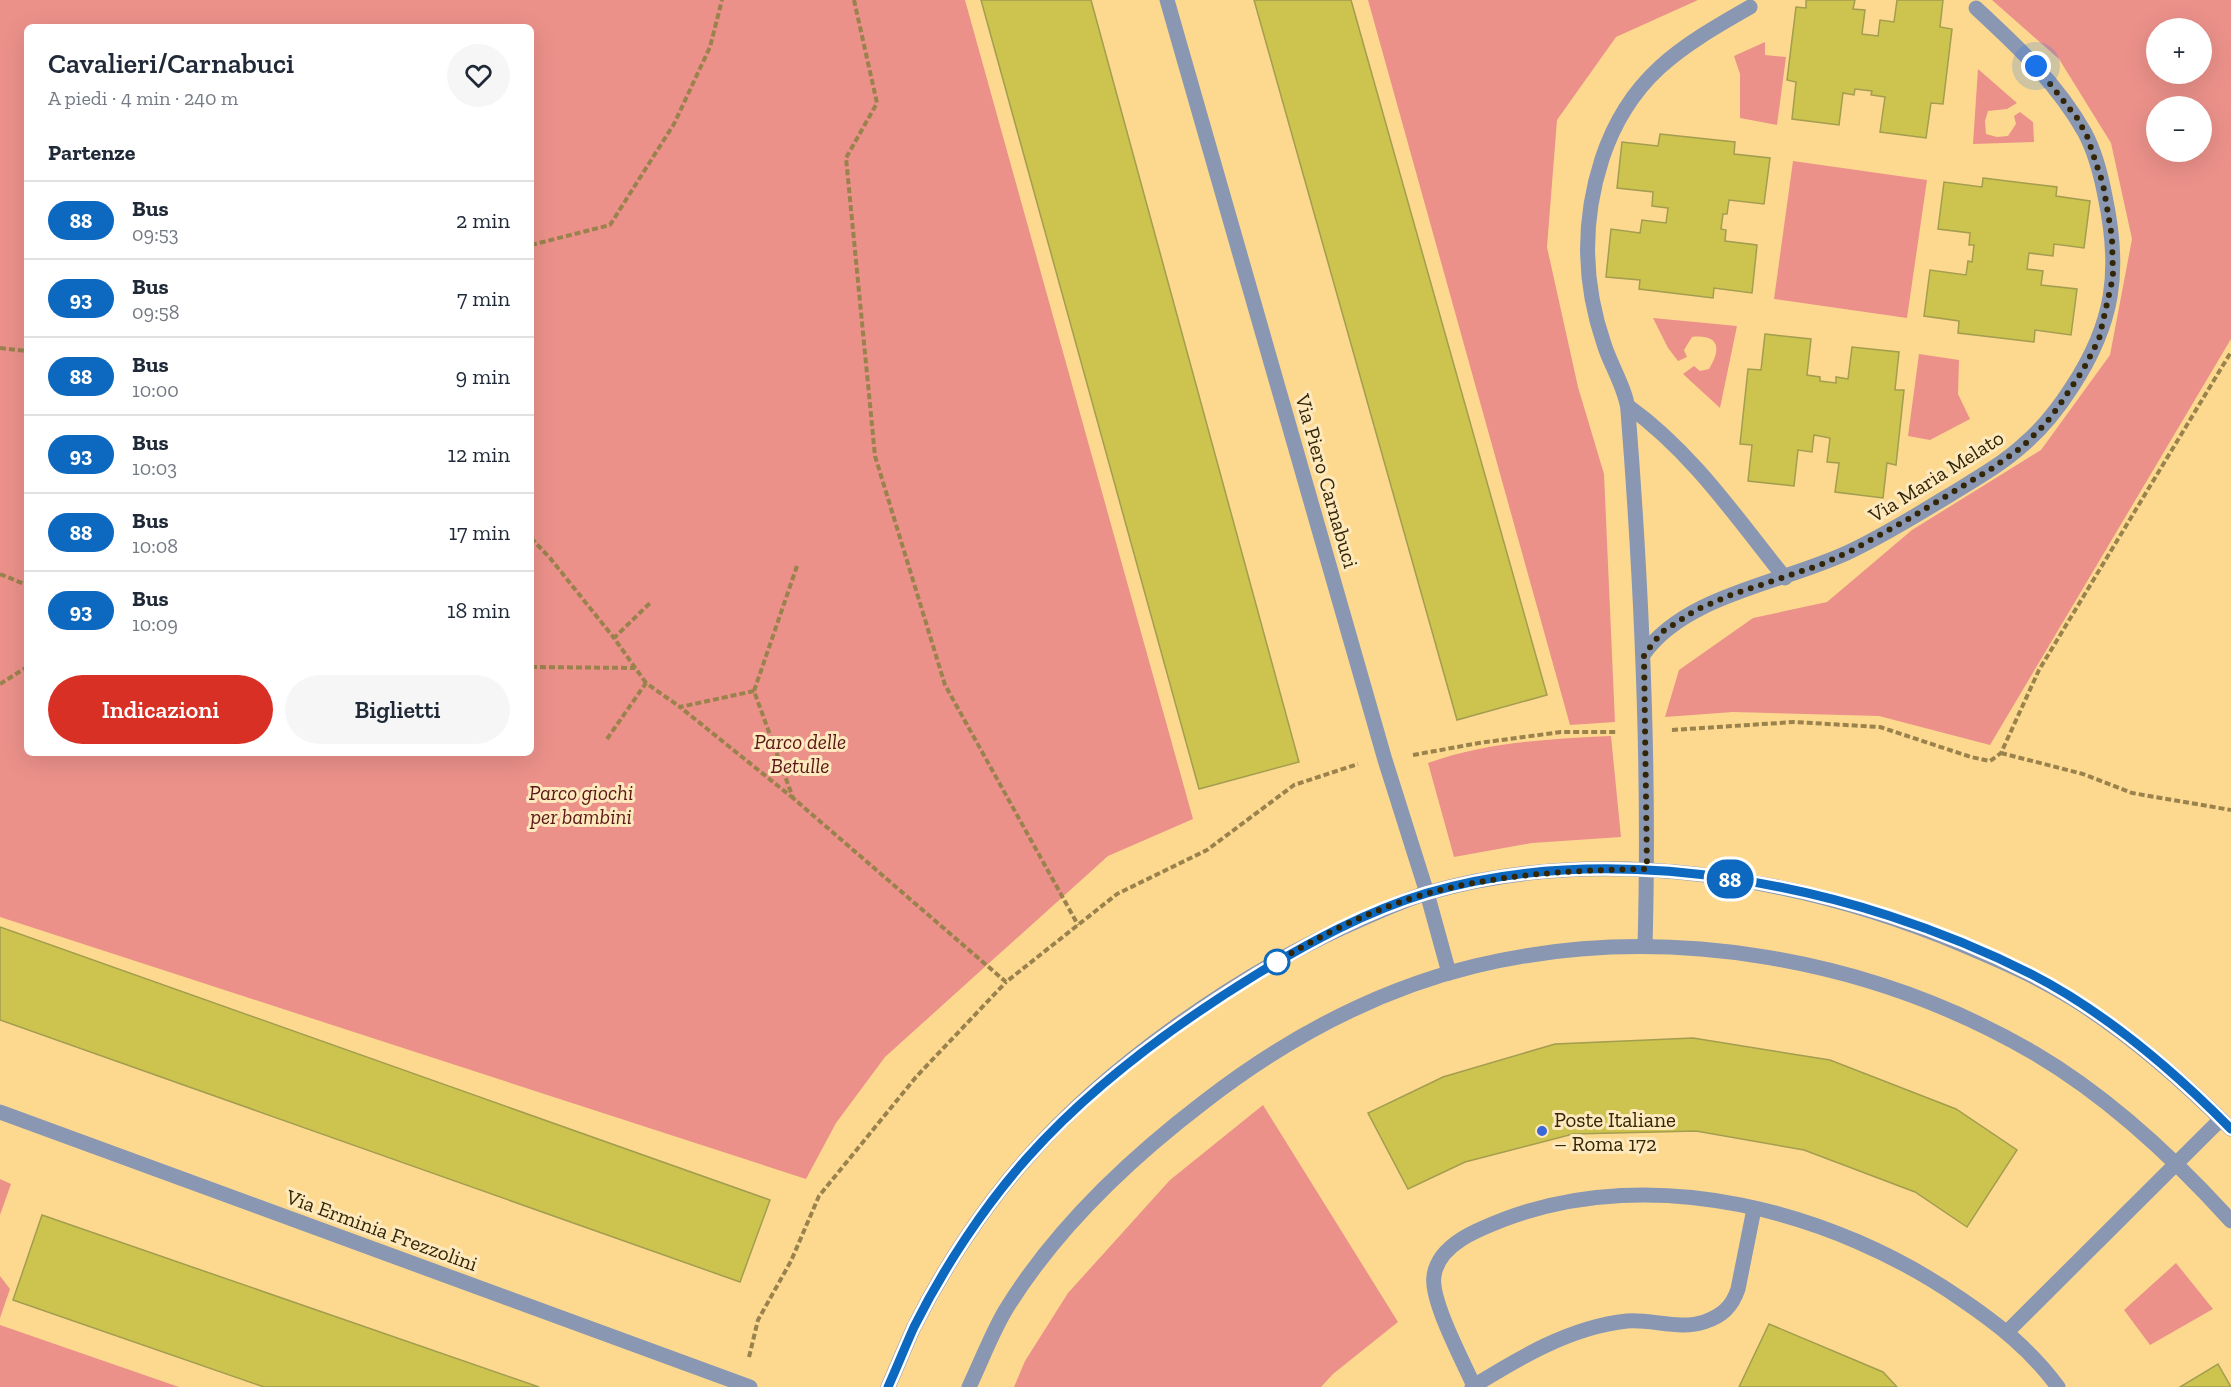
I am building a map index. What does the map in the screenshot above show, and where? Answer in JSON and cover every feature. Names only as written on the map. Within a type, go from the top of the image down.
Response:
[{"type":"street","name":"Via Piero Carnabuci","points":[[1167,0],[1384,760],[1427,893],[1449,973]]},
{"type":"street","points":[[1645,946],[1647,869],[1644,655],[1628,406],[1604,344],[1588,276],[1587,226],[1603,158],[1633,96],[1650,75],[1680,49],[1750,7]]},
{"type":"street","name":"Via Maria Melato","points":[[1644,655],[1662,632],[1686,615],[1719,600],[1830,560],[1880,536],[1991,469],[2022,447],[2046,423],[2083,370],[2099,339],[2113,277],[2114,257],[2108,211],[2093,152],[2077,118],[2036,66],[1976,8]]},
{"type":"street","points":[[1628,406],[1661,431],[1686,455],[1785,578]]},
{"type":"street","points":[[888,1387],[915,1327],[944,1274],[980,1218],[1026,1159],[1077,1106],[1142,1053],[1211,1002],[1286,956],[1365,917],[1427,893],[1547,872],[1647,869],[1716,876],[1804,893],[1893,918],[1988,955],[2031,975],[2107,1022],[2178,1078],[2226,1124],[2175,1163],[2007,1332]]},
{"type":"street","points":[[969,1387],[1004,1313],[1031,1274],[1094,1198],[1178,1121],[1220,1089],[1305,1033],[1341,1015],[1449,973],[1504,960],[1562,952],[1645,946],[1691,948],[1797,963],[1889,986],[1922,998],[1980,1024],[2037,1055],[2104,1101],[2175,1163],[2231,1221]]},
{"type":"street","name":"Via Erminia Frezzolini","points":[[0,1112],[746,1385]]},
{"type":"street","points":[[1754,1209],[1738,1289],[1734,1301],[1726,1311],[1702,1323],[1685,1325],[1628,1321],[1579,1332],[1537,1349],[1473,1386],[1440,1309],[1434,1277],[1443,1255],[1468,1236],[1536,1209],[1610,1196],[1647,1195],[1684,1197],[1754,1209],[1829,1229],[1890,1255],[1936,1282],[2007,1332],[2030,1353],[2058,1387]]},
{"type":"path","points":[[534,244],[610,225],[674,124],[710,47],[723,0]]},
{"type":"path","points":[[854,0],[877,103],[846,158],[875,456],[945,685],[1078,925]]},
{"type":"path","points":[[0,348],[24,351]]},
{"type":"path","points":[[1644,732],[1805,722],[1880,727],[1971,758],[1990,761],[2001,753],[2039,670],[2231,352]]},
{"type":"path","points":[[534,541],[614,638],[646,683],[680,707],[793,798],[1006,982]]},
{"type":"path","points":[[793,798],[754,691],[797,566]]},
{"type":"path","points":[[0,574],[24,584]]},
{"type":"path","points":[[614,638],[651,602]]},
{"type":"path","points":[[534,667],[635,668]]},
{"type":"path","points":[[0,684],[24,669]]},
{"type":"path","points":[[607,739],[646,683]]},
{"type":"path","points":[[680,707],[754,691]]},
{"type":"path","points":[[2001,753],[2083,774],[2132,793],[2231,810]]},
{"type":"path","points":[[746,1385],[758,1320],[791,1261],[819,1196],[916,1077],[1006,982],[1117,894],[1207,850]]},
{"type":"green space","name":"Parco delle Betulle","points":[[0,0],[965,0],[1193,819],[1108,856],[885,1057],[836,1123],[806,1179],[0,917]]},
{"type":"green space","points":[[1368,0],[1698,0],[1616,37],[1557,120],[1547,247],[1578,387],[1604,474],[1615,722],[1570,725]]},
{"type":"green space","points":[[1992,0],[2231,0],[2231,339],[1990,745],[1879,716],[1733,712],[1665,717],[1679,670],[1753,618],[1827,602],[1912,530],[2041,450],[2110,355],[2132,239],[2111,143],[2059,59]]},
{"type":"green space","points":[[1765,42],[1765,55],[1786,57],[1777,125],[1740,118],[1740,74],[1734,56]]},
{"type":"green space","points":[[1978,69],[2017,103],[2007,109],[1988,111],[1985,121],[1986,134],[1997,137],[2008,136],[2016,124],[2014,116],[2020,112],[2033,122],[2034,142],[1973,144]]},
{"type":"green space","points":[[1793,161],[1927,180],[1907,318],[1774,299]]},
{"type":"green space","points":[[1653,318],[1737,326],[1720,408],[1683,374],[1694,366],[1700,371],[1709,369],[1716,355],[1713,341],[1708,338],[1692,337],[1684,350],[1687,357],[1678,361],[1668,348]]},
{"type":"green space","points":[[1919,354],[1959,360],[1958,394],[1970,419],[1930,440],[1908,436]]},
{"type":"green space","points":[[1611,736],[1621,837],[1532,843],[1454,857],[1428,763],[1495,746],[1541,740]]},
{"type":"green space","points":[[1263,1105],[1398,1322],[1333,1374],[1321,1387],[1014,1387],[1025,1361],[1068,1293],[1170,1180]]},
{"type":"green space","points":[[0,1179],[11,1184],[0,1215]]},
{"type":"green space","points":[[2176,1263],[2213,1309],[2150,1345],[2124,1310]]},
{"type":"green space","points":[[0,1276],[10,1289],[0,1318]]},
{"type":"green space","points":[[0,1325],[179,1387],[0,1387]]},
{"type":"building","points":[[981,0],[1091,0],[1299,762],[1199,789]]},
{"type":"building","points":[[1254,0],[1351,0],[1547,695],[1457,720]]},
{"type":"building","points":[[1806,0],[1855,0],[1853,9],[1865,10],[1862,34],[1878,36],[1880,20],[1894,22],[1897,0],[1943,0],[1940,27],[1952,29],[1943,104],[1931,103],[1926,138],[1880,132],[1885,97],[1871,95],[1872,91],[1855,89],[1854,95],[1843,93],[1839,125],[1792,119],[1796,82],[1787,80],[1796,7],[1806,8]]},
{"type":"building","points":[[1660,134],[1735,142],[1734,154],[1770,158],[1764,204],[1729,200],[1727,214],[1723,214],[1721,229],[1726,230],[1725,241],[1757,245],[1752,293],[1714,288],[1713,298],[1639,289],[1640,280],[1606,277],[1611,229],[1640,233],[1642,220],[1666,223],[1668,208],[1652,206],[1653,192],[1617,188],[1622,142],[1658,146]]},
{"type":"building","points":[[1983,178],[2057,187],[2056,196],[2090,201],[2084,248],[2054,244],[2053,256],[2029,253],[2027,269],[2043,271],[2041,285],[2077,289],[2071,335],[2035,330],[2034,342],[1958,333],[1959,321],[1924,316],[1930,270],[1966,275],[1968,261],[1972,262],[1974,245],[1969,245],[1970,233],[1938,229],[1944,182],[1982,187]]},
{"type":"building","points":[[1765,334],[1811,339],[1807,375],[1820,377],[1820,381],[1836,383],[1836,377],[1848,379],[1852,347],[1899,352],[1895,390],[1904,390],[1896,465],[1887,463],[1883,498],[1835,492],[1839,463],[1827,462],[1830,438],[1814,435],[1812,452],[1798,450],[1794,486],[1748,481],[1752,445],[1740,444],[1748,369],[1761,370]]},
{"type":"building","points":[[0,927],[770,1200],[740,1282],[0,1020]]},
{"type":"building","points":[[1693,1038],[1830,1060],[1956,1109],[2017,1150],[1967,1227],[1915,1192],[1804,1150],[1696,1131],[1573,1134],[1465,1162],[1408,1189],[1368,1113],[1443,1077],[1555,1044]]},
{"type":"building","points":[[42,1215],[539,1387],[264,1387],[13,1300]]},
{"type":"building","points":[[1769,1324],[1883,1372],[1897,1387],[1739,1387]]},
{"type":"building","points":[[2218,1364],[2231,1387],[2180,1387]]},
{"type":"bus line","name":"88","points":[[888,1387],[915,1327],[944,1274],[980,1218],[1026,1159],[1077,1106],[1142,1053],[1211,1002],[1286,956],[1365,917],[1427,893],[1457,886],[1547,872],[1647,869],[1675,871],[1716,876],[1804,893],[1893,918],[1988,955],[2031,975],[2073,999],[2107,1022],[2178,1078],[2231,1129]]},
{"type":"place","name":"Poste Italiane – Roma 172","points":[[1542,1131]]},
{"type":"route","points":[[1277,962],[1275,963],[1365,917],[1427,893],[1547,872],[1647,869],[1644,655],[1662,632],[1686,615],[1708,605],[1820,565],[1880,536],[1991,469],[2022,447],[2046,423],[2083,370],[2099,339],[2113,277],[2114,257],[2103,184],[2087,136],[2077,118],[2036,66]]},
{"type":"park label","name":"Parco giochi per bambini","points":[[581,804]]}]
